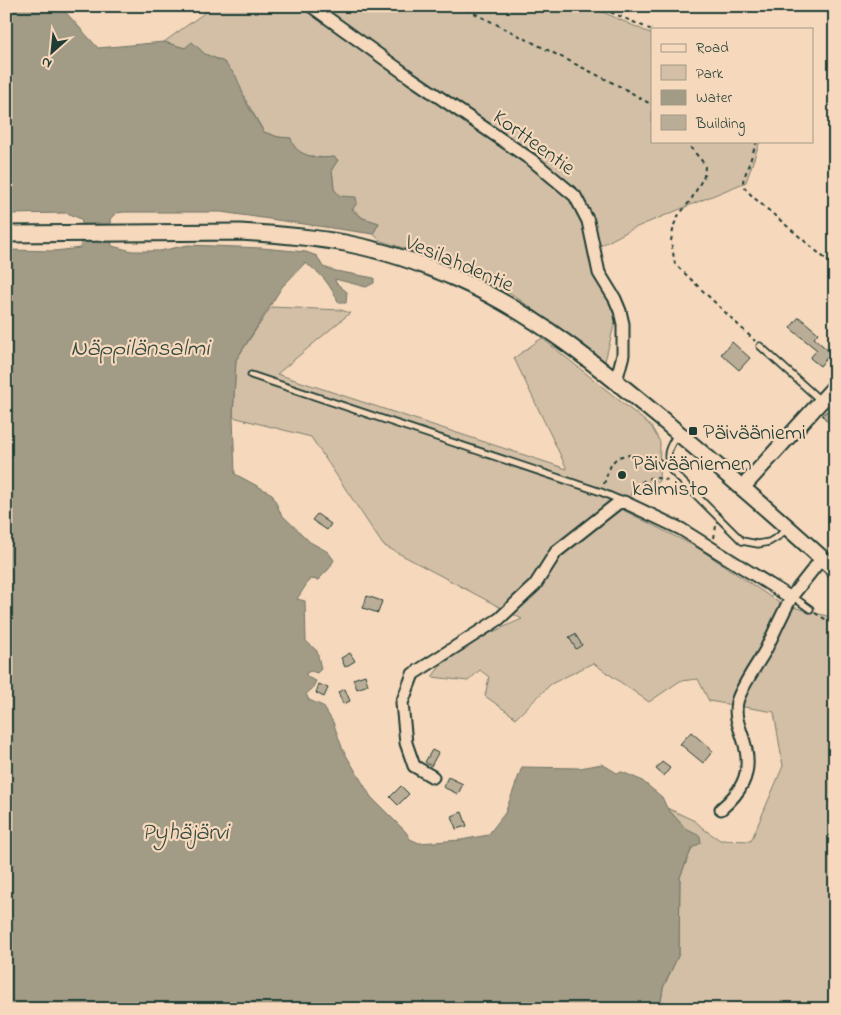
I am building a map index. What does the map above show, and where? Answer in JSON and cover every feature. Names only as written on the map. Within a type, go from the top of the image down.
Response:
[{"type":"main road","name":"Vesilahdentie","points":[[6,234],[240,232],[279,235],[346,244],[382,252],[456,278],[496,297],[552,331],[678,433],[835,570]]},
{"type":"street","name":"Kortteentie","points":[[311,6],[411,78],[533,161],[575,196],[588,221],[599,273],[620,311],[623,355],[616,381]]},
{"type":"street","points":[[742,488],[835,386]]},
{"type":"street","points":[[433,777],[414,766],[406,743],[402,703],[413,674],[499,619],[535,586],[556,552],[569,540],[618,504],[624,502],[681,529],[788,596],[792,596]]},
{"type":"street","points":[[721,810],[735,798],[747,770],[746,750],[735,713],[738,699],[792,596],[822,558]]},
{"type":"lane","points":[[760,346],[822,401]]},
{"type":"lane","points":[[251,375],[601,492],[624,502]]},
{"type":"lane","points":[[678,433],[669,447],[667,461],[672,471],[742,541],[758,544],[769,542],[788,527]]},
{"type":"lane","points":[[792,596],[810,610]]},
{"type":"path","points":[[460,6],[625,89],[651,104]]},
{"type":"path","points":[[596,6],[651,30]]},
{"type":"path","points":[[686,142],[702,160],[704,176],[691,200],[674,224],[671,241],[675,264],[760,346]]},
{"type":"path","points":[[757,142],[743,181],[745,188],[752,197],[835,267]]},
{"type":"path","points":[[601,492],[612,465],[620,458],[640,455],[667,461]]},
{"type":"path","points":[[624,502],[645,480],[656,478],[665,480],[676,476]]},
{"type":"path","points":[[712,548],[716,523],[720,519]]},
{"type":"path","points":[[810,610],[835,625]]},
{"type":"green space","points":[[214,6],[594,6],[594,8],[651,34],[651,142],[760,142],[746,182],[632,229],[600,246],[603,280],[621,298],[605,361],[509,292],[462,270],[419,253],[381,241],[373,234],[379,223],[363,218],[334,189],[332,169],[338,160],[334,157],[321,158],[302,153],[290,138],[278,137],[264,132],[224,62],[205,54],[192,43],[185,48],[164,42]]},
{"type":"green space","points":[[271,307],[341,310],[350,313],[277,374],[567,469],[514,358],[542,338],[651,426],[660,442],[659,481],[617,507],[698,548],[781,604],[835,618],[835,1009],[660,1009],[663,988],[679,954],[680,877],[692,848],[700,836],[686,829],[667,808],[695,821],[720,840],[751,841],[783,766],[774,712],[709,701],[698,679],[680,681],[649,702],[593,663],[551,684],[516,718],[485,696],[489,677],[480,670],[468,681],[432,677],[452,650],[522,619],[383,545],[311,437],[233,417],[236,360]]},
{"type":"water","name":"Pyhäjärvi","points":[[6,6],[60,6],[98,48],[164,42],[185,48],[192,42],[205,54],[224,62],[236,76],[248,106],[264,132],[278,137],[291,138],[293,144],[302,153],[321,158],[334,157],[338,160],[332,169],[334,189],[340,196],[356,197],[357,203],[352,210],[363,218],[379,223],[373,234],[221,212],[124,212],[116,213],[110,219],[112,246],[132,251],[160,251],[188,245],[306,252],[317,256],[323,267],[374,278],[374,283],[366,287],[335,279],[336,283],[347,292],[346,303],[339,303],[325,280],[305,263],[282,287],[236,360],[233,417],[235,474],[272,494],[281,514],[310,542],[328,552],[334,560],[329,569],[318,580],[310,579],[297,599],[305,601],[306,641],[317,651],[321,669],[317,673],[311,671],[306,673],[307,677],[316,681],[312,689],[306,694],[309,700],[323,706],[333,722],[343,750],[371,797],[406,832],[410,839],[419,843],[461,840],[488,835],[505,813],[522,767],[580,768],[602,764],[617,773],[622,772],[641,780],[662,797],[667,808],[686,829],[700,836],[701,843],[692,848],[680,877],[679,954],[663,988],[660,1009],[6,1009],[6,250],[55,251],[80,248],[83,227],[81,219],[67,213],[6,214]]},
{"type":"building","points":[[799,317],[818,333],[814,338],[831,353],[820,366],[810,358],[817,350],[790,328]]},
{"type":"building","points":[[732,342],[750,358],[739,370],[721,354]]},
{"type":"building","points":[[835,405],[835,430],[822,415]]},
{"type":"building","points":[[317,514],[331,524],[327,530],[312,520]]},
{"type":"building","points":[[367,596],[382,601],[378,613],[363,608]]},
{"type":"building","points":[[575,634],[582,645],[576,649],[569,637]]},
{"type":"building","points":[[350,653],[355,661],[345,667],[341,658]]},
{"type":"building","points":[[365,675],[368,685],[357,689],[353,679]]},
{"type":"building","points":[[319,684],[328,688],[324,697],[316,693]]},
{"type":"building","points":[[345,689],[350,701],[343,704],[338,692]]},
{"type":"building","points":[[691,732],[713,751],[703,763],[680,744]]},
{"type":"building","points":[[432,750],[438,753],[431,766],[425,762]]},
{"type":"building","points":[[662,762],[670,768],[664,776],[656,769]]},
{"type":"building","points":[[448,777],[463,784],[458,794],[443,787]]},
{"type":"building","points":[[401,786],[409,794],[398,805],[390,797]]},
{"type":"building","points":[[462,812],[467,826],[456,829],[452,816]]},
{"type":"place","name":"Päivääniemi","points":[[693,431]]},
{"type":"place","name":"Päivääniemen kalmisto","points":[[622,475]]},
{"type":"water label","name":"Näppilänsalmi","points":[[140,347]]}]
